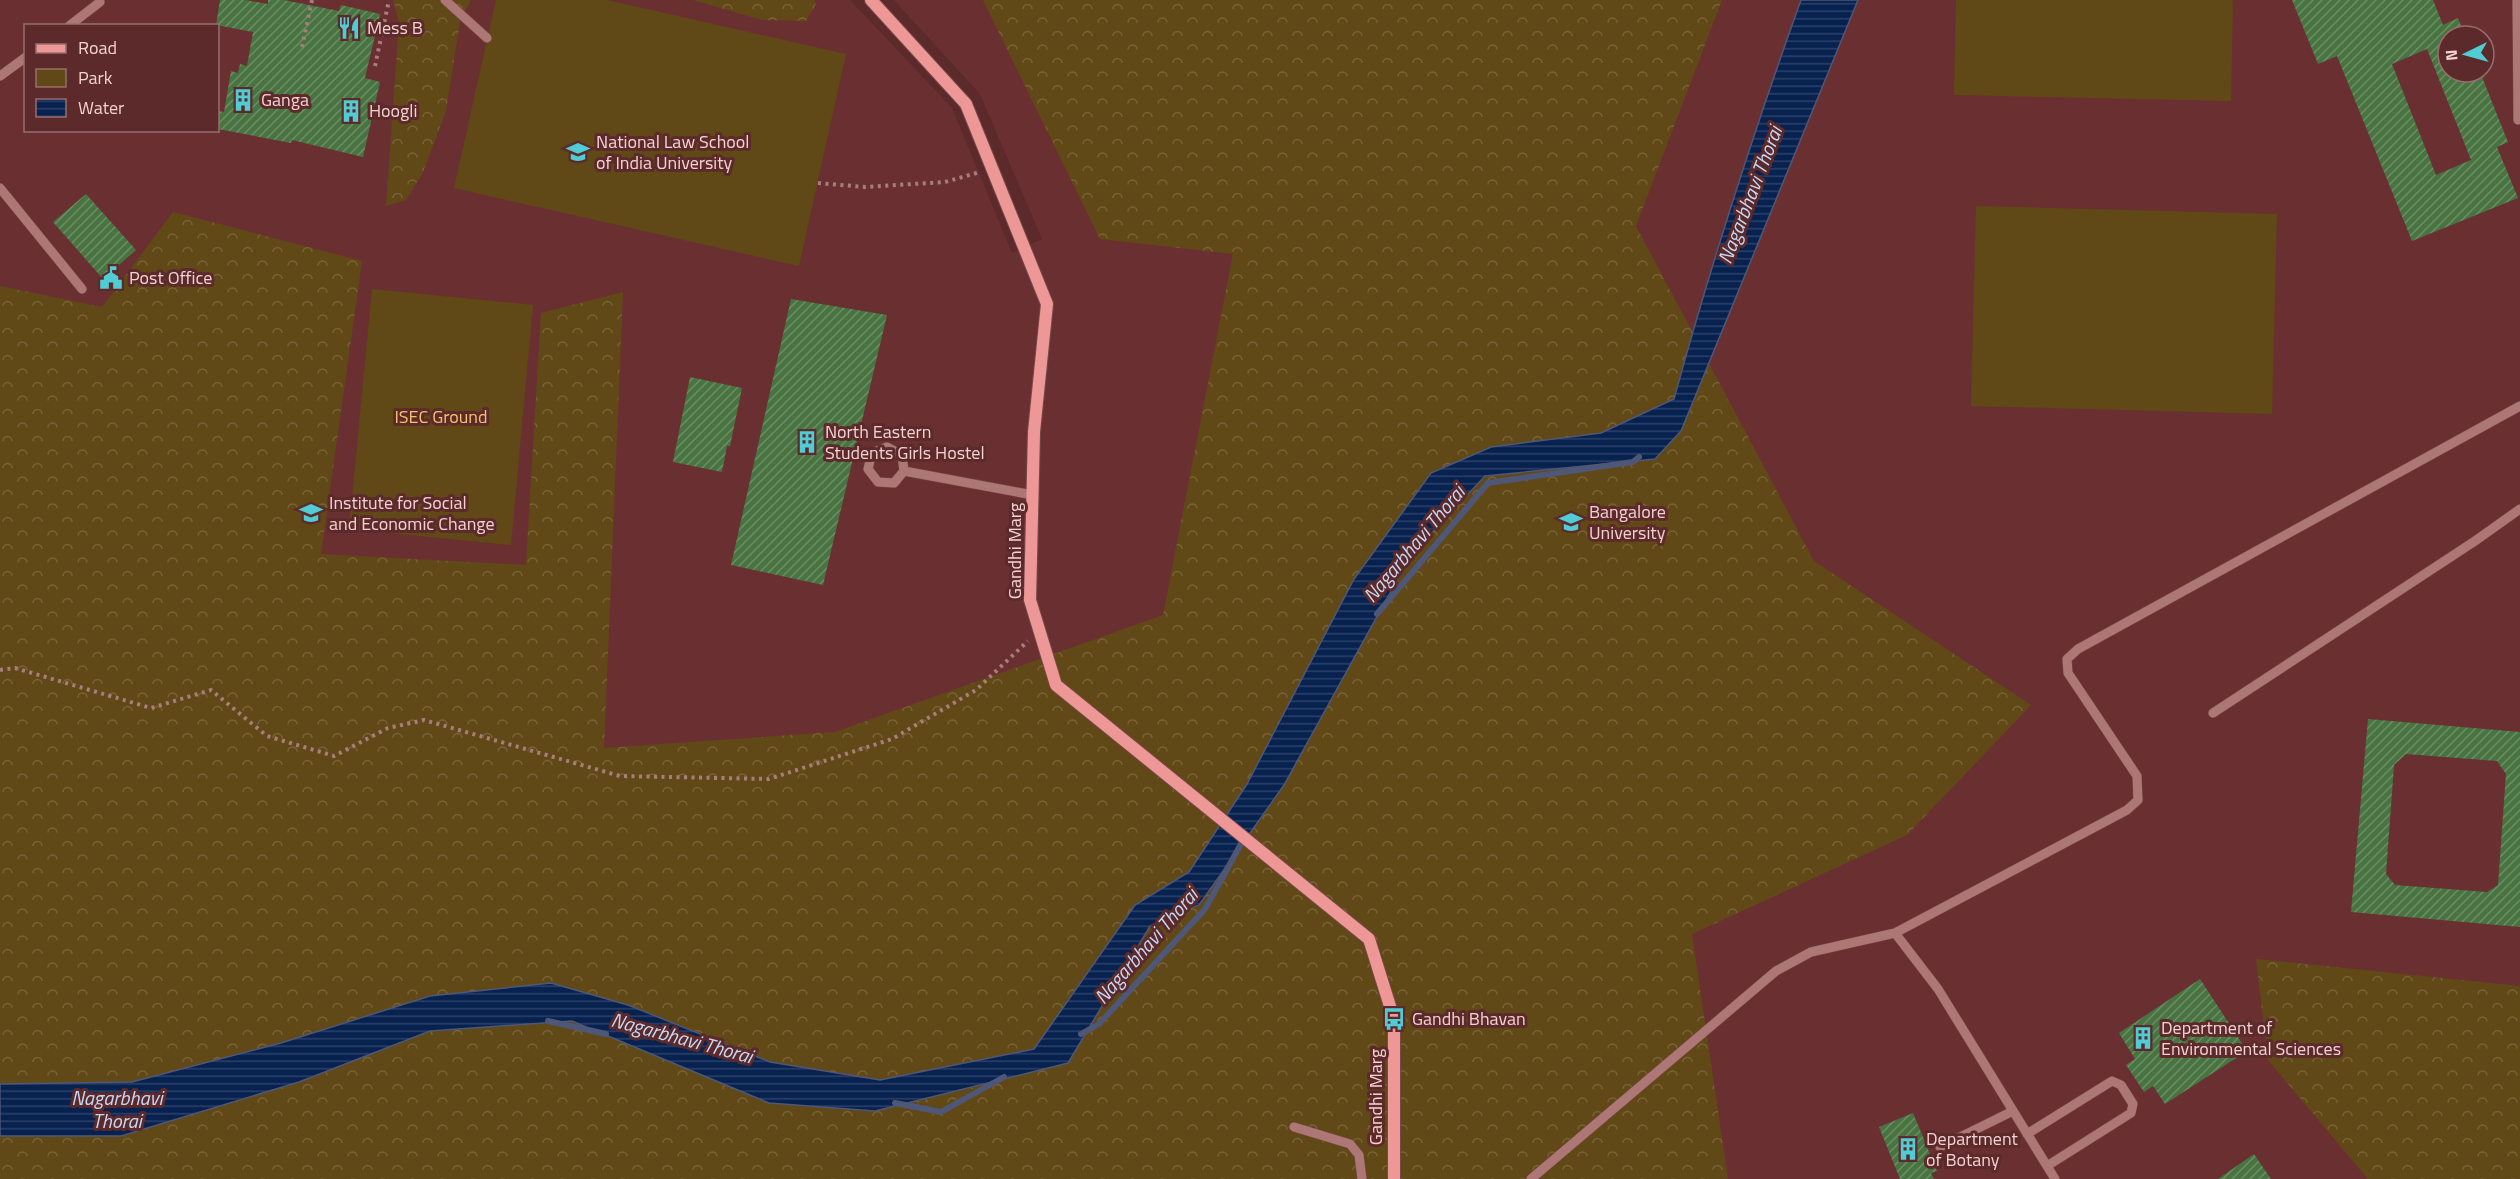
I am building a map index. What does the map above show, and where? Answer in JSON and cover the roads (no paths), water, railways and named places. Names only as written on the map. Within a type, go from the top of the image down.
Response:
[{"type":"main road","name":"Gandhi Marg","points":[[871,0],[966,104],[1047,304],[1034,432],[1030,600],[1056,685],[1369,939],[1394,1019],[1394,1179]]},
{"type":"lane","points":[[445,0],[487,38]]},
{"type":"lane","points":[[2517,0],[2518,120]]},
{"type":"lane","points":[[72,24],[100,2]]},
{"type":"lane","points":[[0,76],[24,58]]},
{"type":"lane","points":[[0,188],[82,289]]},
{"type":"lane","points":[[1531,1179],[1776,972],[1811,952],[1895,933],[2127,810],[2138,800],[2137,776],[2068,673],[2067,659],[2078,649],[2520,406]]},
{"type":"lane","points":[[887,447],[902,455],[904,471],[894,483],[878,482],[868,469],[872,453],[887,447]]},
{"type":"lane","points":[[904,471],[1033,495]]},
{"type":"lane","points":[[2213,713],[2475,542],[2520,509]]},
{"type":"lane","points":[[1895,933],[1938,989],[2055,1179]]},
{"type":"lane","points":[[2027,1134],[2112,1081],[2121,1085],[2133,1104],[2131,1113],[2047,1166]]},
{"type":"lane","points":[[1940,1147],[2013,1111]]},
{"type":"lane","points":[[1294,1127],[1350,1144],[1359,1155],[1362,1179]]},
{"type":"water","name":"Nagarbhavi Thorai","points":[[1801,0],[1858,0],[1681,431],[1655,459],[1485,476],[1411,555],[1284,785],[1199,905],[1150,926],[1068,1063],[875,1111],[769,1103],[572,1021],[430,1031],[299,1082],[121,1136],[0,1136],[0,1084],[132,1082],[281,1043],[430,996],[551,983],[628,1005],[770,1062],[880,1080],[1034,1049],[1135,905],[1189,872],[1247,784],[1354,579],[1431,473],[1491,447],[1601,433],[1674,399],[1734,198]]},
{"type":"waterway","name":"Nagarbhavi Thorai","points":[[1377,614],[1488,483],[1633,462],[1639,457]]},
{"type":"waterway","name":"Nagarbhavi Thorai","points":[[1081,1034],[1099,1024],[1205,909],[1241,844]]},
{"type":"waterway","name":"Nagarbhavi Thorai","points":[[548,1021],[606,1034]]},
{"type":"waterway","name":"Nagarbhavi Thorai","points":[[895,1103],[941,1112],[1004,1077]]},
{"type":"place","name":"Mess B","points":[[349,28]]},
{"type":"place","name":"Ganga","points":[[243,100]]},
{"type":"place","name":"Hoogli","points":[[351,111]]},
{"type":"place","name":"National Law School of India University","points":[[578,152]]},
{"type":"place","name":"Post Office","points":[[111,278]]},
{"type":"place","name":"North Eastern Students Girls Hostel","points":[[807,442]]},
{"type":"place","name":"Institute for Social and Economic Change","points":[[311,513]]},
{"type":"place","name":"Bangalore University","points":[[1571,522]]},
{"type":"place","name":"Gandhi Bhavan","points":[[1394,1019]]},
{"type":"place","name":"Department of Environmental Sciences","points":[[2143,1038]]},
{"type":"place","name":"Department of Botany","points":[[1908,1149]]},
{"type":"park label","name":"ISEC Ground","points":[[441,417]]}]
